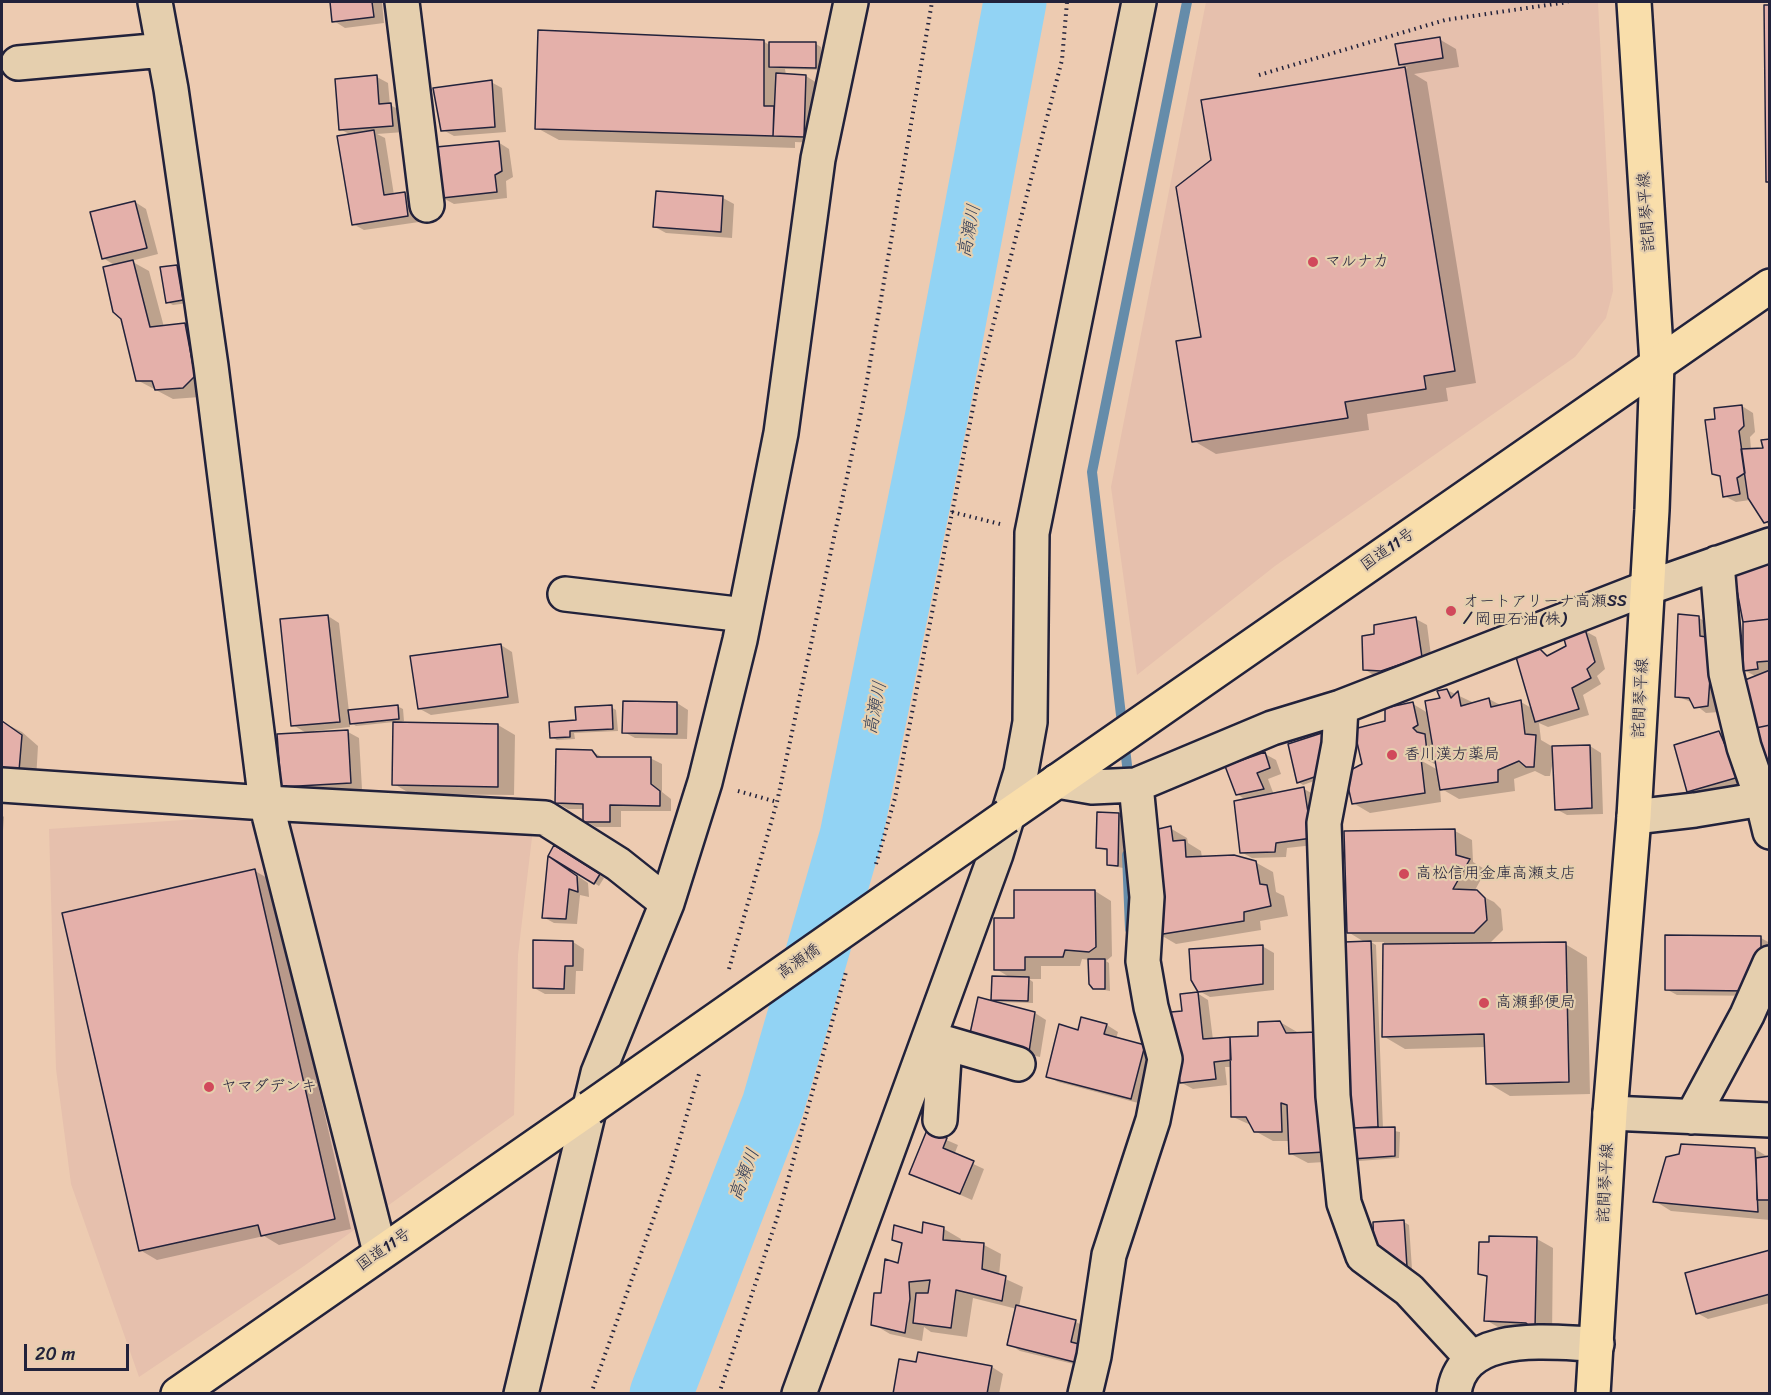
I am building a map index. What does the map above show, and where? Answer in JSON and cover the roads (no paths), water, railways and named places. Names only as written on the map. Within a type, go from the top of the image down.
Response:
[{"type":"main road","name":"詫間琴平線","points":[[1593,1394],[1610,1113],[1634,817],[1657,364],[1634,2]]},
{"type":"main road","name":"国道11号","points":[[1007,816],[1770,286]]},
{"type":"main road","name":"高瀬橋","points":[[590,1108],[1007,816]]},
{"type":"main road","name":"国道11号","points":[[178,1394],[590,1108]]},
{"type":"street","points":[[155,2],[211,366],[266,804],[380,1252]]},
{"type":"street","points":[[402,2],[427,205]]},
{"type":"street","points":[[521,1394],[598,1074],[667,903],[705,782],[745,615],[781,433],[818,159],[851,2]]},
{"type":"street","points":[[799,1394],[937,1040],[1021,772],[1030,722],[1032,533],[1139,2]]},
{"type":"street","points":[[18,63],[164,50]]},
{"type":"street","points":[[1057,781],[1092,787],[1136,786],[1272,728],[1341,707],[1647,588],[1770,545]]},
{"type":"street","points":[[1717,563],[1726,673],[1744,747],[1762,799],[1770,831]]},
{"type":"street","points":[[565,594],[745,615]]},
{"type":"street","points":[[1341,707],[1339,744],[1324,823],[1333,1096],[1344,1203],[1363,1256],[1409,1290],[1471,1357]]},
{"type":"street","points":[[2,785],[266,804],[545,818],[618,864],[667,903]]},
{"type":"street","points":[[1084,1394],[1094,1356],[1110,1255],[1153,1120],[1165,1059],[1151,1007],[1143,961],[1147,897],[1136,786]]},
{"type":"street","points":[[1634,817],[1762,799]]},
{"type":"street","points":[[1692,1117],[1758,1013],[1770,963]]},
{"type":"street","points":[[937,1040],[1018,1064]]},
{"type":"street","points":[[937,1040],[939,1120]]},
{"type":"street","points":[[1610,1113],[1770,1120]]},
{"type":"street","points":[[1454,1394],[1455,1382],[1471,1357],[1499,1344],[1597,1344]]},
{"type":"waterway","name":"高瀬川","points":[[661,1394],[773,1105],[851,836],[936,419],[1015,2]]},
{"type":"waterway","points":[[1129,782],[1092,472],[1187,2]]},
{"type":"waterway","points":[[1127,855],[1130,929]]},
{"type":"place","name":"マルナカ","points":[[1313,262]]},
{"type":"place","name":"オートアリーナ高瀬SS / 岡田石油(株)","points":[[1451,611]]},
{"type":"place","name":"香川漢方薬局","points":[[1392,755]]},
{"type":"place","name":"高松信用金庫高瀬支店","points":[[1404,874]]},
{"type":"place","name":"高瀬郵便局","points":[[1484,1003]]},
{"type":"place","name":"ヤマダデンキ","points":[[209,1087]]}]
